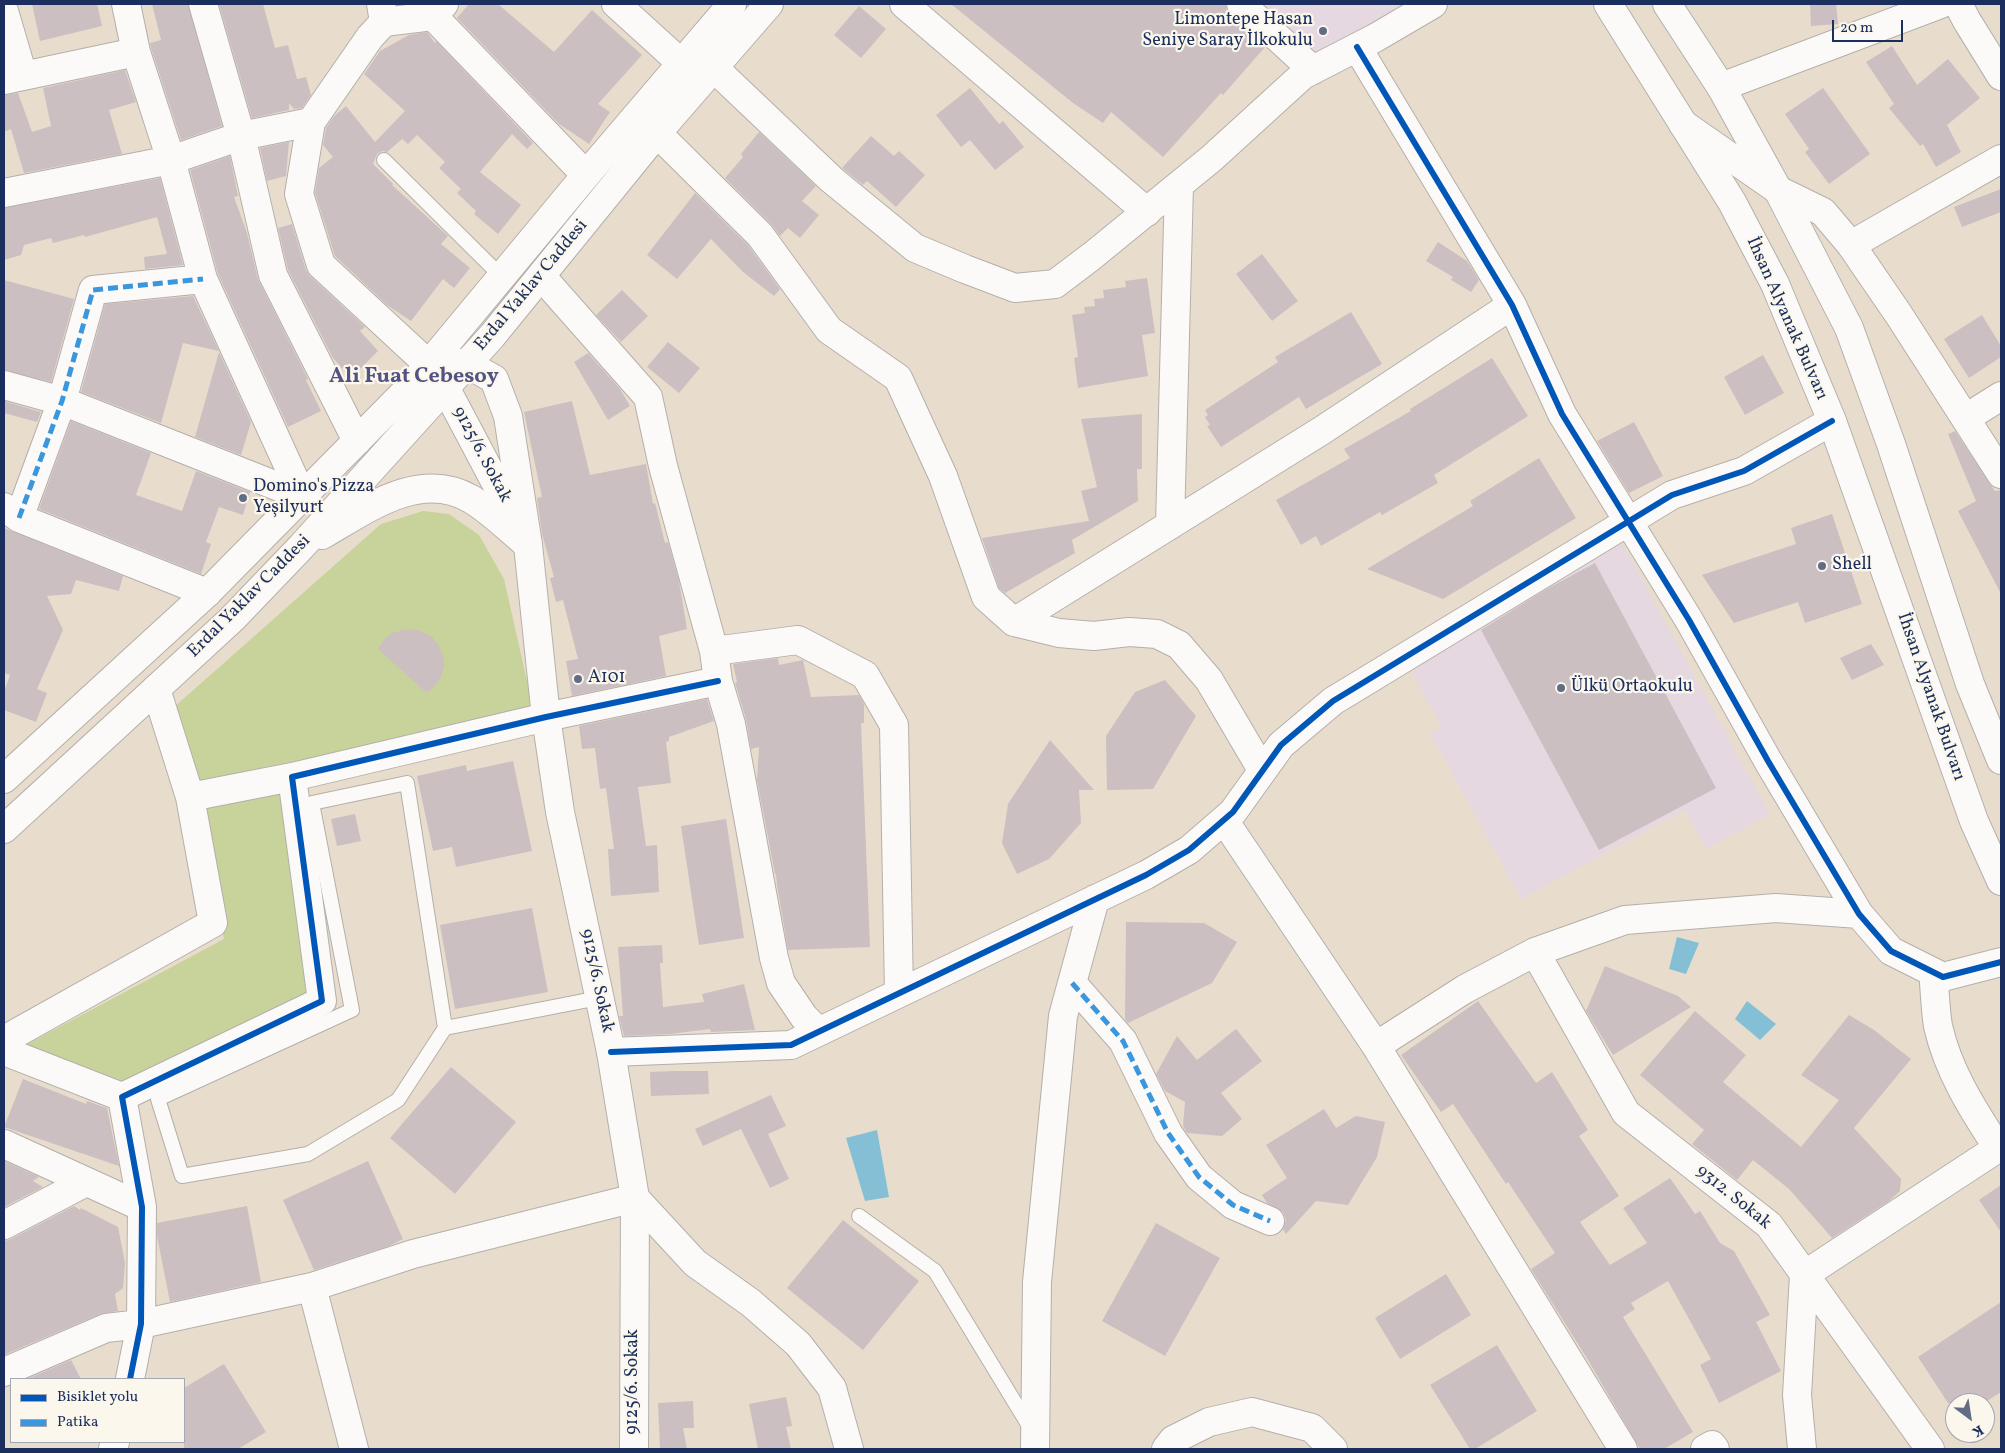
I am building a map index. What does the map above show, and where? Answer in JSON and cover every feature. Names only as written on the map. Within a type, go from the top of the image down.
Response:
[{"type":"street","points":[[126,4],[136,52],[171,160],[203,279],[302,496]]},
{"type":"street","points":[[203,4],[241,136],[273,275],[357,441]]},
{"type":"street","points":[[616,4],[681,63]]},
{"type":"street","name":"Erdal Yaklav Caddesi","points":[[4,829],[232,618],[301,547],[448,369],[462,324],[732,4]]},
{"type":"street","name":"Erdal Yaklav Caddesi","points":[[4,779],[207,593],[410,387],[448,369],[492,336],[542,277],[657,133],[769,4]]},
{"type":"street","points":[[904,4],[1147,212]]},
{"type":"street","points":[[1241,4],[1313,70]]},
{"type":"street","points":[[714,67],[832,180],[915,248],[1015,288],[1055,284],[1212,158],[1303,75],[1433,4]]},
{"type":"street","name":"İhsan Alyanak Bulvarı","points":[[1608,4],[1732,202],[1775,284],[1832,421],[1974,820],[2001,881]]},
{"type":"street","points":[[1667,4],[1721,87],[1778,190],[1849,328],[1891,444],[1970,684],[2001,760]]},
{"type":"street","points":[[1721,87],[1941,4]]},
{"type":"street","points":[[1958,4],[2001,76]]},
{"type":"street","points":[[494,378],[448,369],[322,265],[299,194],[311,122],[370,37],[382,13],[438,10],[586,175]]},
{"type":"street","points":[[4,11],[13,78],[136,52]]},
{"type":"street","points":[[1357,47],[1512,305],[1562,414],[1689,620],[1768,761],[1859,914],[1891,951],[1943,977],[2001,962]]},
{"type":"street","points":[[4,193],[171,160],[241,136],[311,122]]},
{"type":"street","points":[[1683,124],[1778,190],[1822,212],[1851,246],[1899,315],[2001,474]]},
{"type":"street","points":[[657,133],[760,235],[829,330],[898,378],[943,476],[986,598],[1014,622],[1059,633],[1094,636],[1129,632],[1157,634],[1179,645],[1209,680],[1262,770]]},
{"type":"street","points":[[1851,246],[2001,159]]},
{"type":"street","points":[[1170,525],[1179,185]]},
{"type":"street","points":[[542,277],[648,398],[663,466],[714,651],[718,681],[731,724],[774,958],[781,984],[804,1016],[818,1031]]},
{"type":"street","points":[[203,279],[94,290],[62,402],[12,513],[207,593]]},
{"type":"street","points":[[1014,622],[1321,431],[1512,305]]},
{"type":"street","name":"9125/6. Sokak","points":[[492,336],[494,378],[508,416],[528,545],[546,717],[560,812],[611,1052],[635,1198],[633,1449]]},
{"type":"street","name":"9125/6. Sokak","points":[[448,369],[528,545]]},
{"type":"street","points":[[4,385],[62,402],[302,496]]},
{"type":"street","points":[[1966,418],[2001,396]]},
{"type":"street","points":[[611,1052],[791,1045],[1146,875],[1189,850],[1233,812],[1281,744],[1333,701],[1672,496],[1744,470],[1832,421]]},
{"type":"street","points":[[301,547],[388,499],[409,491],[438,488],[454,491],[472,500],[528,545]]},
{"type":"street","points":[[714,651],[798,640],[865,675],[894,725],[899,992]]},
{"type":"street","points":[[190,797],[292,777],[546,717],[718,681]]},
{"type":"street","points":[[4,1040],[213,923],[190,797],[156,689]]},
{"type":"street","points":[[4,1051],[122,1097],[322,1001],[292,777]]},
{"type":"street","points":[[1224,820],[1376,1046],[1623,1449]]},
{"type":"street","points":[[1036,1443],[1037,1282],[1063,1016],[1095,900]]},
{"type":"street","points":[[1376,1046],[1465,989],[1535,952],[1625,920],[1776,908],[1859,914]]},
{"type":"street","name":"9312. Sokak","points":[[1535,952],[1626,1113],[1769,1225],[1930,1449]]},
{"type":"street","points":[[1802,1449],[1797,1395],[1804,1276],[1998,1148],[1968,1103],[1946,1055],[1938,1024],[1933,972]]},
{"type":"street","points":[[1072,983],[1123,1041],[1168,1133],[1199,1177],[1233,1204],[1270,1221]]},
{"type":"street","points":[[122,1097],[142,1207],[141,1324],[130,1378]]},
{"type":"street","points":[[4,1144],[142,1207]]},
{"type":"street","points":[[4,1225],[86,1182]]},
{"type":"street","points":[[4,1372],[106,1328],[141,1324],[312,1286],[412,1254],[635,1198],[695,1263],[751,1303],[798,1344],[832,1388],[848,1449]]},
{"type":"street","points":[[312,1286],[354,1449]]},
{"type":"street","points":[[1166,1449],[1173,1440],[1209,1422],[1252,1412],[1312,1428],[1332,1449]]},
{"type":"street","points":[[1704,1449],[1712,1445],[1715,1449]]},
{"type":"lane","points":[[384,160],[502,277]]},
{"type":"lane","points":[[445,1028],[407,783],[312,803],[352,1010],[158,1099],[182,1176],[308,1154],[398,1100],[445,1028],[599,998]]},
{"type":"lane","points":[[859,1216],[935,1271],[1036,1443]]},
{"type":"shaded area","name":"Limontepe Hasan Seniye Saray İlkokulu","points":[[1267,4],[1403,4],[1310,59]]},
{"type":"shaded area","name":"Ülkü Ortaokulu","points":[[1615,531],[1770,814],[1706,849],[1685,810],[1521,899],[1430,733],[1441,726],[1399,649]]},
{"type":"green space","points":[[423,511],[449,514],[479,535],[504,579],[534,712],[198,781],[173,708],[381,524]]},
{"type":"green space","points":[[280,792],[309,993],[116,1084],[20,1048],[224,939],[198,810]]},
{"type":"water","points":[[1677,937],[1699,943],[1686,974],[1669,969]]},
{"type":"water","points":[[1747,1001],[1776,1024],[1760,1040],[1735,1019]]},
{"type":"water","points":[[877,1130],[889,1197],[865,1201],[846,1138]]},
{"type":"building","points":[[32,4],[97,4],[102,26],[40,41]]},
{"type":"building","points":[[152,4],[188,4],[222,126],[181,140],[151,48],[150,43],[161,40]]},
{"type":"building","points":[[219,4],[263,4],[275,48],[288,45],[297,79],[306,77],[311,95],[302,108],[294,109],[289,103],[289,110],[252,118]]},
{"type":"building","points":[[469,4],[498,4],[554,52],[592,10],[642,55],[598,104],[610,112],[589,144],[559,124],[457,18]]},
{"type":"building","points":[[951,4],[1226,4],[1226,9],[1230,16],[1265,47],[1223,95],[1221,93],[1163,157],[1111,112],[1103,123],[1073,103]]},
{"type":"building","points":[[1810,4],[1836,4],[1838,24],[1811,26]]},
{"type":"building","points":[[859,6],[886,29],[861,58],[834,35]]},
{"type":"building","points":[[427,32],[435,43],[436,41],[533,143],[527,149],[512,134],[480,172],[521,205],[498,234],[474,214],[476,211],[457,193],[461,189],[439,168],[445,162],[417,135],[408,144],[402,139],[387,152],[382,151],[377,154],[373,164],[392,185],[448,236],[441,244],[470,268],[454,288],[443,279],[411,321],[387,305],[335,256],[315,193],[319,168],[333,157],[323,145],[326,128],[334,116],[346,106],[375,142],[405,111],[364,74],[380,51],[409,35]]},
{"type":"building","points":[[1892,46],[1917,85],[1948,59],[1980,98],[1947,125],[1961,152],[1936,167],[1923,144],[1920,146],[1889,108],[1894,104],[1866,62]]},
{"type":"building","points":[[125,70],[136,102],[109,110],[122,154],[24,173],[11,129],[4,132],[4,95],[18,93],[32,132],[51,126],[43,88]]},
{"type":"building","points":[[970,88],[999,124],[1003,121],[1024,147],[995,170],[970,140],[961,147],[936,115]]},
{"type":"building","points":[[1823,88],[1870,154],[1829,184],[1805,152],[1809,149],[1785,114]]},
{"type":"building","points":[[759,132],[816,186],[802,201],[819,215],[800,238],[788,228],[780,236],[771,224],[725,178],[743,157],[741,154]]},
{"type":"building","points":[[871,136],[894,156],[899,151],[925,175],[896,207],[867,181],[863,185],[842,168]]},
{"type":"building","points":[[289,142],[286,176],[267,181],[260,148]]},
{"type":"building","points":[[230,156],[238,196],[234,197],[247,233],[258,279],[308,379],[306,380],[321,411],[288,427],[218,274],[190,170]]},
{"type":"building","points":[[160,178],[183,265],[145,269],[144,257],[167,254],[157,217],[85,237],[84,235],[53,243],[51,238],[24,245],[21,255],[4,260],[4,208]]},
{"type":"building","points":[[2001,189],[2001,212],[1962,227],[1954,207]]},
{"type":"building","points":[[695,193],[748,245],[780,289],[774,296],[743,272],[711,239],[677,279],[647,255]]},
{"type":"building","points":[[292,224],[306,270],[310,276],[365,327],[360,331],[378,351],[351,378],[333,358],[288,270],[278,228]]},
{"type":"building","points":[[1438,242],[1467,261],[1479,280],[1471,292],[1451,280],[1453,277],[1426,261]]},
{"type":"building","points":[[1262,254],[1298,301],[1272,321],[1236,274]]},
{"type":"building","points":[[1147,278],[1155,333],[1142,335],[1148,376],[1078,388],[1074,358],[1078,357],[1072,315],[1085,313],[1084,307],[1095,306],[1094,299],[1104,298],[1103,290],[1126,287],[1125,281]]},
{"type":"building","points":[[4,280],[74,299],[51,382],[4,370]]},
{"type":"building","points":[[622,290],[648,316],[621,342],[596,315]]},
{"type":"building","points":[[193,296],[219,351],[183,343],[161,423],[81,392],[105,304]]},
{"type":"building","points":[[1351,312],[1382,364],[1306,409],[1299,397],[1221,447],[1207,426],[1210,425],[1205,417],[1208,415],[1205,410],[1278,362],[1275,357]]},
{"type":"building","points":[[1982,315],[2001,346],[2001,357],[1969,378],[1944,339]]},
{"type":"building","points":[[668,342],[700,368],[679,393],[647,367]]},
{"type":"building","points":[[219,352],[251,422],[241,455],[195,437]]},
{"type":"building","points":[[588,353],[620,389],[630,406],[608,420],[574,362]]},
{"type":"building","points":[[1763,355],[1784,393],[1745,415],[1724,377]]},
{"type":"building","points":[[1492,358],[1528,416],[1434,475],[1438,483],[1382,515],[1380,512],[1321,546],[1316,536],[1301,545],[1276,500],[1350,458],[1344,449],[1411,411],[1410,409]]},
{"type":"building","points":[[4,401],[41,412],[37,422],[4,413]]},
{"type":"building","points":[[572,401],[590,475],[646,464],[653,504],[655,503],[665,543],[668,542],[679,581],[687,629],[659,636],[666,676],[572,696],[566,661],[578,659],[563,600],[556,602],[550,578],[554,577],[542,534],[537,498],[542,497],[524,412]]},
{"type":"building","points":[[1142,414],[1142,469],[1137,469],[1138,501],[1072,540],[1075,553],[1005,593],[999,588],[982,538],[1089,521],[1081,491],[1097,487],[1081,419]]},
{"type":"building","points":[[71,421],[151,453],[136,495],[182,511],[196,471],[250,492],[243,515],[219,507],[206,542],[211,544],[201,574],[39,509]]},
{"type":"building","points":[[1634,422],[1663,476],[1629,493],[1597,441]]},
{"type":"building","points":[[1955,431],[1995,491],[2001,490],[2001,594],[1958,511],[1976,501],[1948,434]]},
{"type":"building","points":[[1539,458],[1576,518],[1443,599],[1367,569],[1473,506],[1470,501]]},
{"type":"building","points":[[1832,514],[1862,604],[1805,623],[1798,602],[1734,623],[1702,575],[1796,544],[1791,528]]},
{"type":"building","points":[[4,528],[123,576],[119,591],[76,580],[71,594],[47,596],[63,630],[37,689],[47,693],[36,722],[4,710],[4,692],[10,675],[4,673]]},
{"type":"building","name":"Ülkü Ortaokulu","points":[[1595,563],[1716,788],[1599,850],[1481,630],[1545,590]]},
{"type":"building","points":[[413,629],[432,637],[439,646],[443,656],[444,666],[441,677],[427,693],[378,649],[392,633]]},
{"type":"building","points":[[1871,644],[1884,665],[1852,680],[1840,658]]},
{"type":"building","points":[[778,658],[779,665],[803,660],[811,697],[859,695],[864,704],[864,723],[861,723],[870,947],[788,950],[776,874],[757,780],[759,747],[751,749],[746,719],[735,683],[737,682],[733,664]]},
{"type":"building","points":[[1165,680],[1196,716],[1153,789],[1107,790],[1106,736],[1135,692]]},
{"type":"building","points":[[707,699],[714,721],[669,737],[669,741],[666,742],[671,783],[638,787],[646,846],[657,845],[659,892],[611,896],[608,849],[614,849],[606,788],[600,789],[595,748],[582,749],[579,726]]},
{"type":"building","points":[[1050,740],[1094,790],[1079,790],[1081,823],[1049,859],[1017,874],[1002,843],[1008,804]]},
{"type":"building","points":[[513,761],[532,851],[456,867],[452,847],[433,851],[417,776],[466,765],[467,771]]},
{"type":"building","points":[[355,814],[361,841],[337,846],[331,819]]},
{"type":"building","points":[[726,819],[744,938],[699,945],[681,826]]},
{"type":"building","points":[[532,908],[548,992],[455,1009],[440,925]]},
{"type":"building","points":[[1126,922],[1204,923],[1237,942],[1212,983],[1128,1023],[1125,1019]]},
{"type":"building","points":[[662,945],[663,963],[660,963],[663,1007],[704,1002],[702,994],[744,984],[755,1030],[711,1032],[710,1029],[670,1034],[624,1036],[619,1016],[623,1016],[618,947]]},
{"type":"building","points":[[1605,966],[1678,996],[1691,1007],[1613,1055],[1586,1011]]},
{"type":"building","points":[[1478,1001],[1536,1083],[1552,1072],[1588,1130],[1579,1136],[1619,1196],[1580,1222],[1610,1265],[1647,1243],[1623,1208],[1670,1178],[1695,1214],[1700,1211],[1720,1243],[1734,1251],[1770,1315],[1756,1322],[1781,1371],[1719,1403],[1700,1365],[1711,1359],[1668,1281],[1631,1303],[1635,1309],[1623,1317],[1693,1432],[1664,1449],[1640,1449],[1588,1360],[1531,1269],[1555,1253],[1453,1104],[1441,1112],[1401,1055]]},
{"type":"building","points":[[1695,1011],[1746,1055],[1723,1082],[1801,1147],[1839,1100],[1801,1075],[1849,1015],[1874,1030],[1911,1059],[1854,1128],[1901,1179],[1900,1191],[1889,1201],[1832,1238],[1789,1189],[1753,1160],[1737,1180],[1692,1144],[1704,1130],[1640,1075]]},
{"type":"building","points":[[1236,1029],[1262,1061],[1221,1093],[1242,1119],[1222,1136],[1187,1133],[1183,1126],[1185,1102],[1165,1091],[1156,1074],[1177,1036],[1197,1060]]},
{"type":"building","points":[[451,1067],[516,1122],[455,1194],[390,1138]]},
{"type":"building","points":[[708,1071],[709,1094],[651,1096],[650,1072]]},
{"type":"building","points":[[23,1079],[86,1104],[87,1101],[107,1108],[119,1166],[4,1127]]},
{"type":"building","points":[[771,1095],[786,1126],[768,1134],[789,1179],[770,1188],[741,1129],[703,1146],[695,1129]]},
{"type":"building","points":[[1324,1109],[1336,1128],[1356,1116],[1385,1122],[1377,1157],[1348,1205],[1316,1201],[1286,1234],[1283,1229],[1286,1220],[1283,1212],[1267,1203],[1262,1195],[1287,1178],[1266,1145]]},
{"type":"building","points":[[4,1161],[39,1177],[33,1181],[43,1187],[4,1207]]},
{"type":"building","points":[[368,1161],[403,1239],[389,1246],[314,1270],[283,1200]]},
{"type":"building","points":[[2001,1185],[2001,1232],[1979,1200]]},
{"type":"building","points":[[74,1206],[118,1227],[125,1263],[123,1288],[115,1294],[118,1311],[100,1314],[4,1355],[4,1241]]},
{"type":"building","points":[[247,1206],[261,1282],[170,1302],[157,1236],[157,1223]]},
{"type":"building","points":[[843,1220],[919,1281],[863,1350],[787,1288]]},
{"type":"building","points":[[1156,1223],[1220,1258],[1165,1356],[1102,1321]]},
{"type":"building","points":[[1446,1274],[1471,1315],[1400,1359],[1375,1318]]},
{"type":"building","points":[[2001,1302],[2001,1392],[1995,1396],[1995,1393],[1945,1393],[1945,1398],[1918,1357]]},
{"type":"building","points":[[1497,1345],[1537,1411],[1475,1449],[1470,1449],[1430,1385]]},
{"type":"building","points":[[71,1360],[80,1378],[29,1378]]},
{"type":"building","points":[[224,1364],[266,1432],[238,1449],[184,1449],[185,1387]]},
{"type":"building","points":[[786,1397],[792,1426],[786,1427],[791,1449],[758,1449],[749,1404]]},
{"type":"building","points":[[693,1401],[694,1428],[683,1428],[687,1449],[660,1449],[658,1403]]},
{"type":"marked path","points":[[19,518],[62,401],[93,290],[203,279]]},
{"type":"marked path","points":[[1072,983],[1123,1041],[1168,1133],[1199,1177],[1233,1205],[1270,1221]]},
{"type":"cycle path","points":[[1357,47],[1512,305],[1562,414],[1689,620],[1768,761],[1859,914],[1891,951],[1943,977],[2001,962]]},
{"type":"cycle path","points":[[611,1052],[791,1045],[1146,875],[1189,850],[1233,812],[1281,745],[1333,701],[1672,495],[1744,471],[1832,421]]},
{"type":"cycle path","points":[[130,1378],[141,1324],[142,1207],[122,1097],[322,1001],[292,777],[546,717],[718,681]]},
{"type":"place","name":"Limontepe Hasan Seniye Saray İlkokulu","points":[[1323,31]]},
{"type":"place","name":"Domino's Pizza Yeşilyurt","points":[[243,498]]},
{"type":"place","name":"Shell","points":[[1822,566]]},
{"type":"place","name":"A101","points":[[578,679]]},
{"type":"place","name":"Ülkü Ortaokulu","points":[[1561,688]]},
{"type":"district","name":"Ali Fuat Cebesoy","points":[[414,378]]}]
